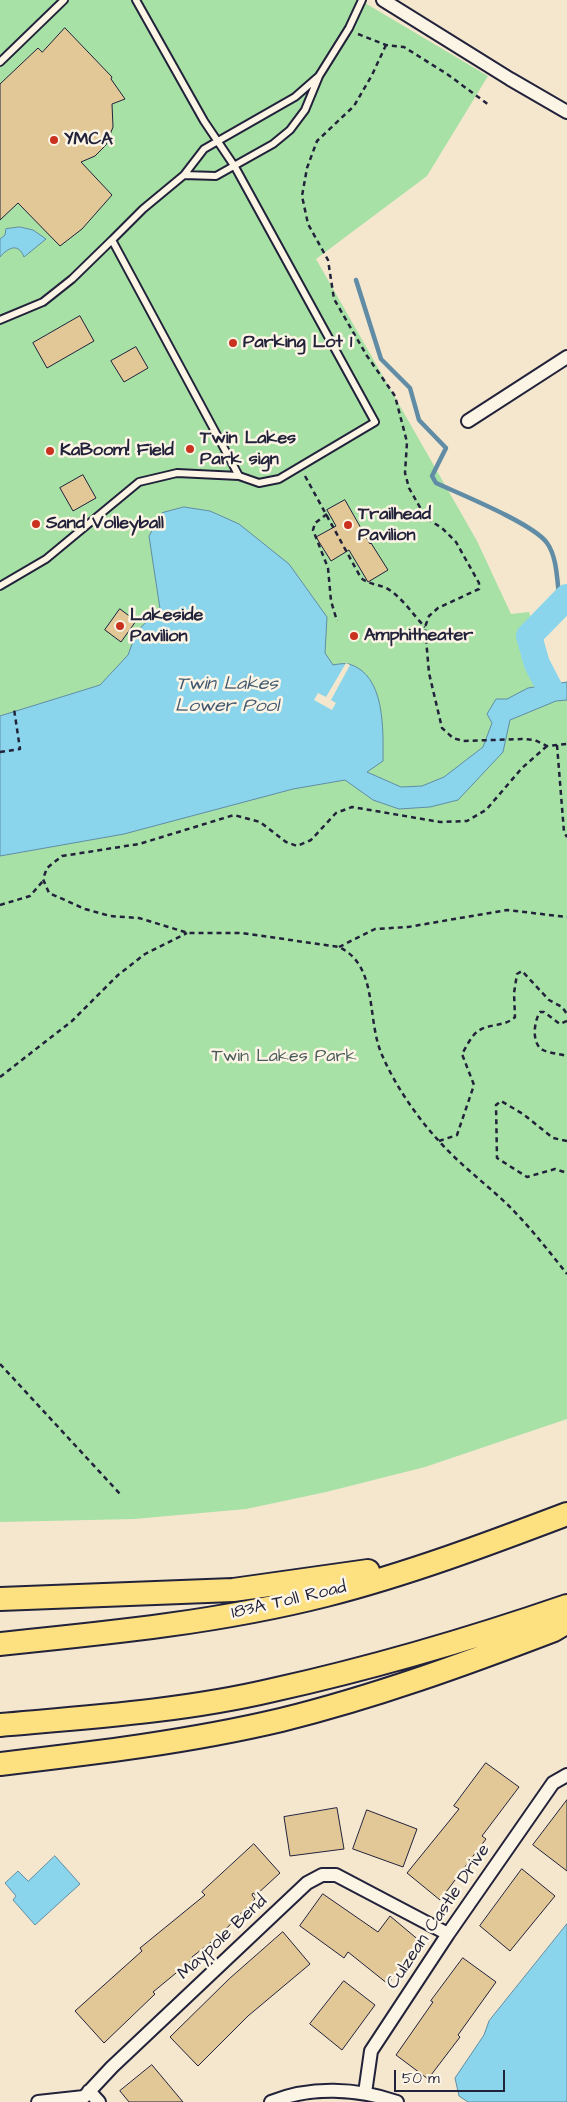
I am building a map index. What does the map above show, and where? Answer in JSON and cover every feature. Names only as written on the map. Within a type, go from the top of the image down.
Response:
[{"type":"highway","name":"183A Toll Road","points":[[0,1644],[99,1634],[220,1617],[326,1595],[431,1563],[567,1514]]},
{"type":"highway","points":[[0,1599],[232,1590],[431,1563]]},
{"type":"highway","points":[[0,1725],[132,1714],[272,1690],[494,1631],[567,1606]]},
{"type":"highway","points":[[0,1764],[175,1741],[281,1720],[466,1664],[554,1630],[567,1622]]},
{"type":"street","points":[[383,0],[567,112]]},
{"type":"street","points":[[468,421],[567,357]]},
{"type":"street","name":"Culzean Castle Drive","points":[[365,2093],[371,2050],[448,1934],[553,1783],[567,1776]]},
{"type":"street","name":"Maypole Bend","points":[[38,2102],[84,2096],[307,1883],[322,1876],[336,1875],[448,1934]]},
{"type":"street","points":[[271,2102],[307,2093],[339,2090],[365,2093],[397,2102]]},
{"type":"street","points":[[89,2091],[99,2102]]},
{"type":"lane","points":[[0,62],[64,0]]},
{"type":"lane","points":[[0,586],[46,559],[138,482],[177,473],[239,476],[259,483],[279,479],[375,422],[235,167],[216,141],[136,0]]},
{"type":"lane","points":[[184,175],[216,176],[273,144],[290,130],[305,110],[319,76],[349,28],[362,0]]},
{"type":"lane","points":[[0,320],[42,302],[72,280],[143,209],[184,175],[204,149],[287,102],[319,76]]},
{"type":"lane","points":[[112,240],[239,476]]},
{"type":"path","points":[[358,34],[386,45],[404,46],[447,74],[489,105]]},
{"type":"path","points":[[386,45],[372,75],[354,106],[317,141],[307,168],[302,196],[308,224],[328,260],[334,299],[367,356],[395,396],[406,442],[405,473],[409,488],[426,518],[442,528],[456,542],[479,583],[478,589],[474,593],[438,608],[430,616],[425,627],[429,673],[442,728],[453,738],[463,741],[535,740],[547,746],[567,744]]},
{"type":"path","points":[[300,468],[361,578],[394,594],[425,627]]},
{"type":"path","points":[[327,514],[315,523],[313,530],[328,568],[332,601],[337,621]]},
{"type":"path","points":[[0,752],[20,749],[14,709]]},
{"type":"path","points":[[557,745],[564,832],[567,837]]},
{"type":"path","points":[[0,905],[30,896],[44,880],[47,868],[62,856],[139,844],[234,815],[260,822],[286,842],[297,846],[311,840],[336,812],[352,807],[440,822],[467,821],[486,810],[522,768],[547,746]]},
{"type":"path","points":[[44,880],[50,893],[85,909],[110,916],[139,918],[188,933],[242,934],[339,947],[350,953],[362,967],[367,980],[374,1030],[382,1055],[416,1114],[439,1141],[509,1206],[567,1274]]},
{"type":"path","points":[[339,947],[375,929],[408,926],[506,910],[567,918]]},
{"type":"path","points":[[0,1077],[72,1022],[118,974],[144,954],[188,933]]},
{"type":"path","points":[[439,1141],[457,1135],[474,1085],[462,1054],[477,1031],[509,1023],[515,1017],[514,993],[518,974],[522,971],[549,1000],[562,1007],[567,1014]]},
{"type":"path","points":[[567,1021],[560,1024],[544,1012],[540,1012],[535,1020],[537,1043],[542,1050],[567,1056]]},
{"type":"path","points":[[567,1141],[552,1138],[523,1114],[501,1101],[496,1105],[497,1158],[527,1176],[555,1169],[567,1172]]},
{"type":"path","points":[[0,1364],[121,1495]]},
{"type":"green space","name":"Twin Lakes Park","points":[[0,0],[360,0],[488,76],[427,176],[316,259],[477,541],[511,614],[529,612],[556,685],[567,694],[567,1419],[425,1467],[326,1492],[246,1509],[134,1519],[0,1522]]},
{"type":"water","points":[[20,227],[33,230],[46,239],[24,257],[19,249],[13,248],[6,251],[0,257],[0,239],[5,235],[6,229]]},
{"type":"water","name":"Twin Lakes Lower Pool","points":[[184,507],[210,511],[239,524],[289,564],[327,617],[325,653],[333,665],[349,664],[361,670],[370,680],[380,705],[383,761],[367,772],[401,787],[422,786],[444,777],[483,747],[492,723],[487,714],[496,699],[507,699],[528,688],[567,682],[567,700],[556,701],[510,720],[503,752],[458,800],[430,807],[399,809],[373,800],[345,780],[293,789],[124,834],[0,856],[0,716],[100,685],[128,655],[137,631],[160,609],[149,536],[162,513]]},
{"type":"water","points":[[55,1856],[80,1884],[35,1925],[13,1900],[16,1896],[5,1883],[18,1871],[28,1881]]},
{"type":"water","points":[[567,1924],[567,2102],[468,2102],[459,2096],[455,2078],[484,2035],[489,2021]]},
{"type":"pier","points":[[346,663],[350,665],[331,700],[336,703],[332,710],[314,700],[318,693],[326,697]]},
{"type":"building","name":"YMCA","points":[[65,28],[112,77],[111,79],[125,99],[112,104],[113,127],[106,145],[95,156],[81,162],[112,195],[82,229],[60,246],[18,203],[0,220],[0,84],[38,48],[42,52]]},
{"type":"building","points":[[80,316],[94,341],[47,368],[33,343]]},
{"type":"building","points":[[136,347],[148,368],[124,382],[111,361]]},
{"type":"building","points":[[83,475],[96,498],[73,511],[60,488]]},
{"type":"building","points":[[345,500],[370,544],[388,570],[368,582],[349,550],[331,561],[316,537],[336,526],[327,510]]},
{"type":"building","name":"Lakeside Pavilion","points":[[120,609],[136,621],[121,642],[105,630]]},
{"type":"building","points":[[486,1763],[519,1787],[482,1836],[486,1839],[440,1900],[407,1873],[459,1809],[454,1806]]},
{"type":"building","points":[[567,1800],[567,1871],[533,1845]]},
{"type":"building","points":[[337,1808],[344,1849],[290,1856],[284,1817]]},
{"type":"building","points":[[367,1810],[417,1829],[403,1867],[353,1849]]},
{"type":"building","points":[[254,1844],[280,1873],[256,1895],[253,1893],[252,1895],[255,1899],[220,1935],[153,1992],[155,1994],[104,2043],[75,2011],[142,1951],[140,1948],[205,1895],[202,1892]]},
{"type":"building","points":[[522,1869],[555,1896],[510,1951],[480,1926]]},
{"type":"building","points":[[323,1894],[378,1932],[390,1916],[421,1942],[388,1984],[348,1952],[344,1958],[300,1926]]},
{"type":"building","points":[[283,1932],[310,1964],[248,2016],[198,2066],[170,2037],[229,1979]]},
{"type":"building","points":[[463,1958],[496,1982],[458,2035],[460,2037],[428,2079],[396,2055],[433,2002],[431,2001]]},
{"type":"building","points":[[344,1981],[375,2005],[342,2050],[310,2024]]},
{"type":"building","points":[[152,2065],[183,2102],[129,2102],[120,2091]]},
{"type":"waterway","points":[[356,280],[381,359],[410,388],[419,420],[446,448],[432,476],[436,483],[496,510],[539,535],[551,549],[560,603]]},
{"type":"waterway","points":[[549,687],[537,664],[529,636],[567,597]]},
{"type":"place","name":"YMCA","points":[[54,140]]},
{"type":"place","name":"Parking Lot 1","points":[[233,343]]},
{"type":"place","name":"Twin Lakes Park sign","points":[[190,449]]},
{"type":"place","name":"KaBoom! Field","points":[[50,451]]},
{"type":"place","name":"Sand Volleyball","points":[[36,524]]},
{"type":"place","name":"Trailhead Pavilion","points":[[348,525]]},
{"type":"place","name":"Lakeside Pavilion","points":[[120,626]]},
{"type":"place","name":"Amphitheater","points":[[354,636]]}]
